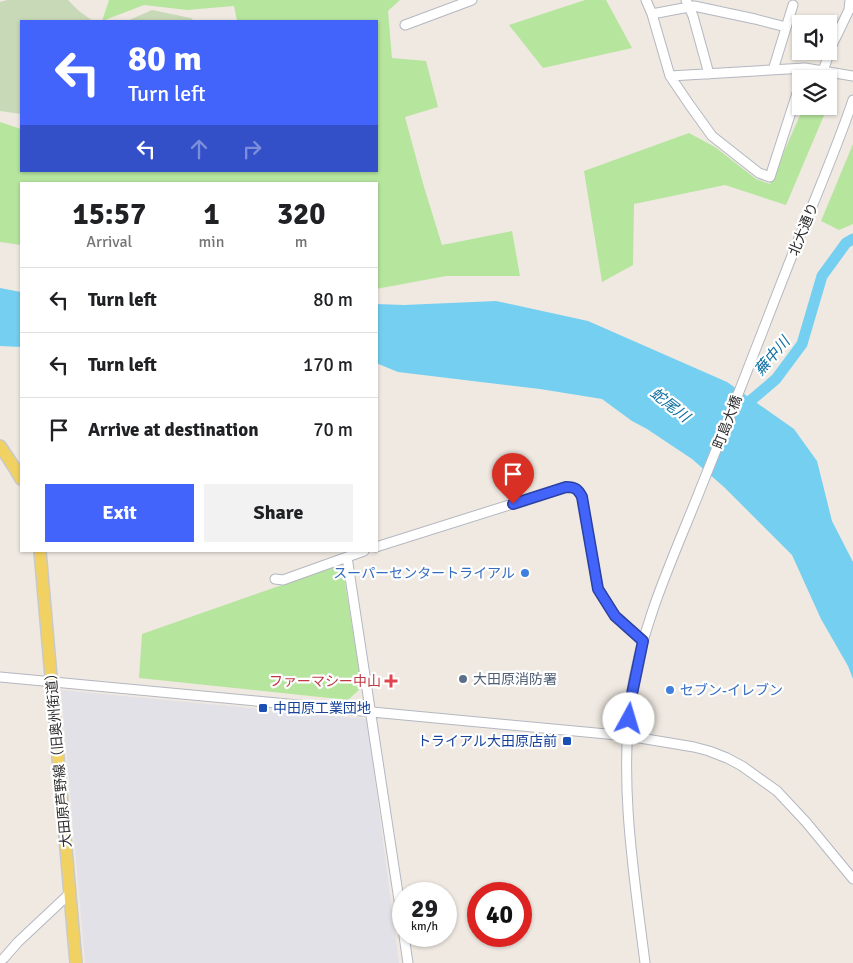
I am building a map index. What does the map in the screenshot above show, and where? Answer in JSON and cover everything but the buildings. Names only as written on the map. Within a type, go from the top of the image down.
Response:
[{"type":"main road","points":[[0,446],[20,477]]},
{"type":"main road","name":"大田原芦野線（旧奥州街道）","points":[[40,552],[76,963]]},
{"type":"street","points":[[405,24],[472,0]]},
{"type":"street","points":[[646,0],[652,14],[670,76],[712,136],[759,173],[770,177],[792,110]]},
{"type":"street","points":[[824,70],[832,46],[849,10],[850,0]]},
{"type":"street","points":[[652,14],[687,3],[786,27]]},
{"type":"street","points":[[687,3],[693,16],[709,74]]},
{"type":"street","points":[[773,70],[793,5]]},
{"type":"street","points":[[670,76],[805,68],[818,70]]},
{"type":"street","points":[[837,74],[853,76]]},
{"type":"street","name":"北大通り","points":[[752,357],[853,100]]},
{"type":"street","name":"町島大橋","points":[[643,641],[653,609],[752,357]]},
{"type":"street","points":[[378,546],[566,487],[573,487],[579,491],[582,497],[598,589],[615,616],[643,641],[632,694],[626,774],[636,900],[645,963]]},
{"type":"street","points":[[275,579],[283,580],[361,552]]},
{"type":"street","points":[[347,557],[396,882]]},
{"type":"street","points":[[0,677],[628,736],[694,747],[727,758],[777,790],[853,879]]},
{"type":"street","points":[[0,961],[70,892]]},
{"type":"street","points":[[406,947],[408,963]]},
{"type":"shaded area","points":[[61,690],[367,719],[392,910],[392,947],[397,947],[399,963],[85,963]]},
{"type":"green space","points":[[7,0],[68,0],[92,20],[20,20],[20,114],[0,111],[0,2]]},
{"type":"green space","points":[[109,0],[400,0],[388,11],[392,58],[426,61],[438,107],[405,117],[442,245],[512,231],[520,276],[446,276],[378,289],[378,182],[20,182],[20,245],[0,242],[0,122],[20,129],[20,172],[378,172],[378,20],[237,20],[234,6],[187,10],[144,5],[102,20]]},
{"type":"green space","points":[[585,0],[606,0],[632,48],[543,68],[509,25]]},
{"type":"green space","points":[[152,10],[193,20],[129,20]]},
{"type":"green space","points":[[800,115],[824,115],[786,205],[725,185],[634,204],[633,265],[602,282],[584,171],[689,133],[715,147],[756,179],[770,184]]},
{"type":"green space","points":[[853,144],[853,224],[839,230],[821,221]]},
{"type":"green space","points":[[342,564],[362,687],[348,700],[139,678],[142,634]]},
{"type":"water","points":[[0,288],[20,292],[20,347],[0,346]]},
{"type":"water","name":"蛇尾川","points":[[496,301],[588,321],[727,382],[794,429],[817,461],[832,521],[853,562],[853,679],[848,666],[821,619],[792,555],[724,487],[692,459],[632,421],[602,399],[540,389],[398,372],[378,364],[378,304],[404,305]]},
{"type":"waterway","name":"蕪中川","points":[[742,408],[776,379],[802,344],[822,276],[846,243],[853,239]]},
{"type":"place","name":"スーパーセンタートライアル","points":[[525,573]]},
{"type":"place","name":"大田原消防署","points":[[463,679]]},
{"type":"place","name":"ファーマシー中山","points":[[391,681]]},
{"type":"place","name":"セブン-イレブン","points":[[670,690]]},
{"type":"place","name":"中田原工業団地","points":[[263,708]]},
{"type":"place","name":"トライアル大田原店前","points":[[567,741]]},
{"type":"route","points":[[513,504],[566,487],[573,487],[579,491],[582,497],[598,589],[615,616],[643,641],[629,719]]}]
